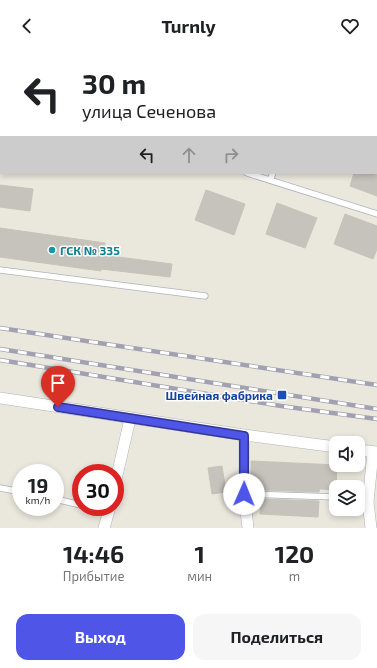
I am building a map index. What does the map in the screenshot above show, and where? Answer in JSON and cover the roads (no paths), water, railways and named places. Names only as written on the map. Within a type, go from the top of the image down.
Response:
[{"type":"street","points":[[0,398],[244,436],[329,446]]},
{"type":"street","points":[[120,464],[130,419]]},
{"type":"street","points":[[244,436],[244,494],[248,528]]},
{"type":"street","points":[[365,451],[375,452],[365,493]]},
{"type":"street","points":[[365,508],[371,528]]},
{"type":"street","points":[[104,528],[107,516]]},
{"type":"lane","points":[[250,174],[377,214]]},
{"type":"lane","points":[[270,180],[273,174]]},
{"type":"lane","points":[[0,270],[205,296]]},
{"type":"lane","points":[[0,488],[12,490]]},
{"type":"lane","points":[[244,494],[329,497]]},
{"type":"railway","points":[[0,328],[377,385]]},
{"type":"railway","points":[[0,349],[377,409]]},
{"type":"railway","points":[[0,360],[281,406],[377,419]]},
{"type":"place","name":"ГСК № 335","points":[[52,250]]},
{"type":"place","name":"Швейная фабрика","points":[[282,395]]}]
